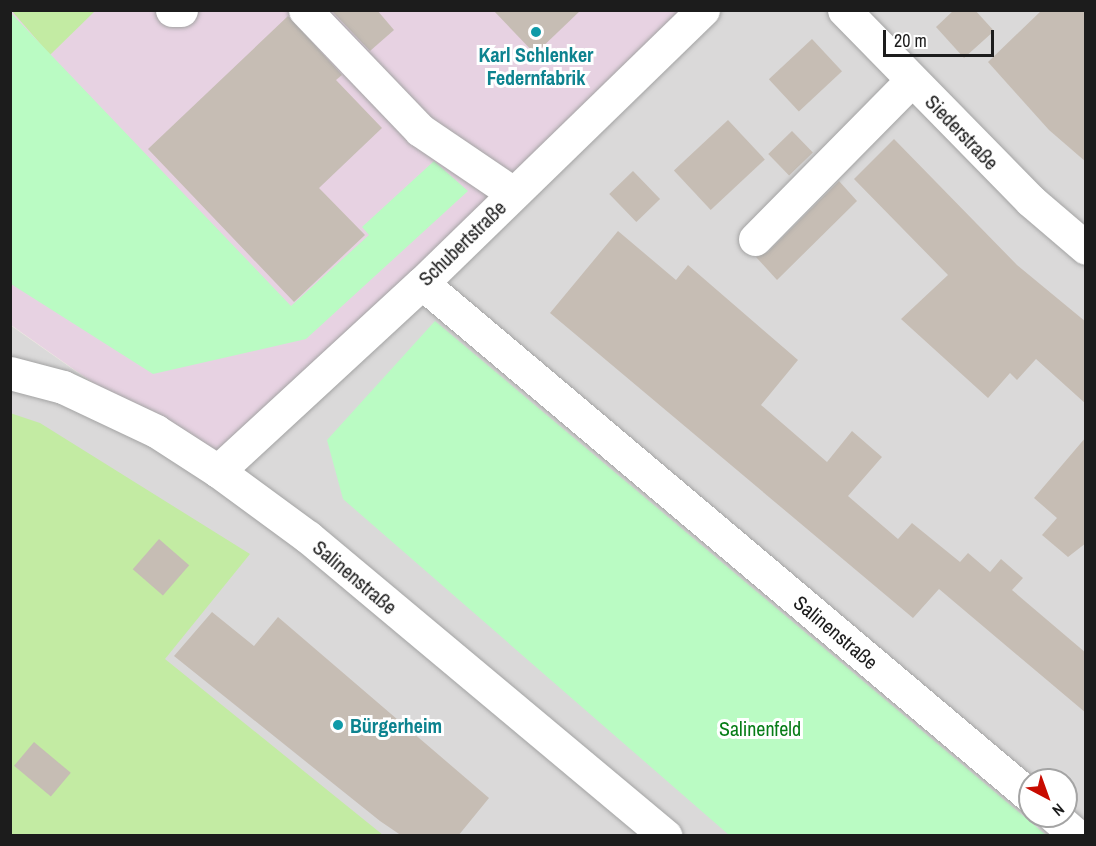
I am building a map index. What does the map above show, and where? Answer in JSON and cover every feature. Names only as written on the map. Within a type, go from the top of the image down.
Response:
[{"type":"street","points":[[172,10],[181,10]]},
{"type":"street","points":[[305,10],[420,130],[513,193]]},
{"type":"street","name":"Schubertstraße","points":[[218,471],[422,283],[703,10]]},
{"type":"street","name":"Siederstraße","points":[[844,10],[1031,201],[1086,248]]},
{"type":"street","points":[[755,239],[912,80]]},
{"type":"street","name":"Salinenstraße","points":[[422,283],[1018,786]]},
{"type":"street","name":"Salinenstraße","points":[[10,373],[74,392],[156,431],[218,471],[308,537],[666,836]]},
{"type":"shaded area","points":[[11,11],[703,11],[218,471],[11,325]]},
{"type":"shaded area","points":[[703,11],[1085,11],[1085,835],[11,835],[10,325],[218,471]]},
{"type":"green space","points":[[11,10],[95,10],[95,11],[50,55]]},
{"type":"green space","points":[[11,13],[291,306],[369,235],[362,227],[434,161],[468,191],[306,339],[153,374],[11,284]]},
{"type":"green space","name":"Salinenfeld","points":[[435,321],[1018,811],[1018,828],[1038,828],[1046,835],[729,835],[343,499],[327,440]]},
{"type":"green space","points":[[10,413],[40,423],[250,554],[165,659],[383,835],[11,835]]},
{"type":"building","points":[[331,10],[377,10],[394,30],[370,51]]},
{"type":"building","name":"Karl Schlenker Federnfabrik","points":[[493,10],[581,10],[535,54]]},
{"type":"building","points":[[954,10],[975,10],[994,31],[964,58],[936,27]]},
{"type":"building","points":[[1042,10],[1086,10],[1086,162],[1049,130],[988,62]]},
{"type":"building","points":[[288,16],[342,75],[336,80],[382,128],[319,188],[365,235],[294,302],[148,149]]},
{"type":"building","points":[[812,39],[842,71],[799,111],[769,79]]},
{"type":"building","points":[[728,120],[765,159],[711,210],[674,170]]},
{"type":"building","points":[[792,131],[813,153],[789,176],[768,154]]},
{"type":"building","points":[[894,139],[1017,265],[1086,322],[1086,404],[1036,359],[1017,380],[1010,373],[988,398],[901,319],[948,275],[854,179]]},
{"type":"building","points":[[633,171],[660,199],[636,222],[609,194]]},
{"type":"building","points":[[839,181],[857,201],[777,280],[756,257],[768,252]]},
{"type":"building","points":[[618,231],[676,280],[688,265],[798,360],[761,405],[827,462],[852,431],[882,457],[848,496],[898,539],[912,523],[960,562],[968,553],[990,572],[1001,559],[1023,578],[1012,590],[1086,653],[1086,713],[939,589],[913,618],[550,313]]},
{"type":"building","points":[[1086,437],[1086,543],[1068,557],[1042,535],[1057,518],[1034,498]]},
{"type":"building","points":[[159,539],[189,565],[163,595],[133,569]]},
{"type":"building","name":"Bürgerheim","points":[[212,612],[254,646],[278,617],[489,798],[458,836],[402,836],[380,821],[174,656]]},
{"type":"building","points":[[34,742],[71,773],[51,797],[14,766]]},
{"type":"place","name":"Karl Schlenker Federnfabrik","points":[[536,32]]},
{"type":"place","name":"Bürgerheim","points":[[338,725]]}]
